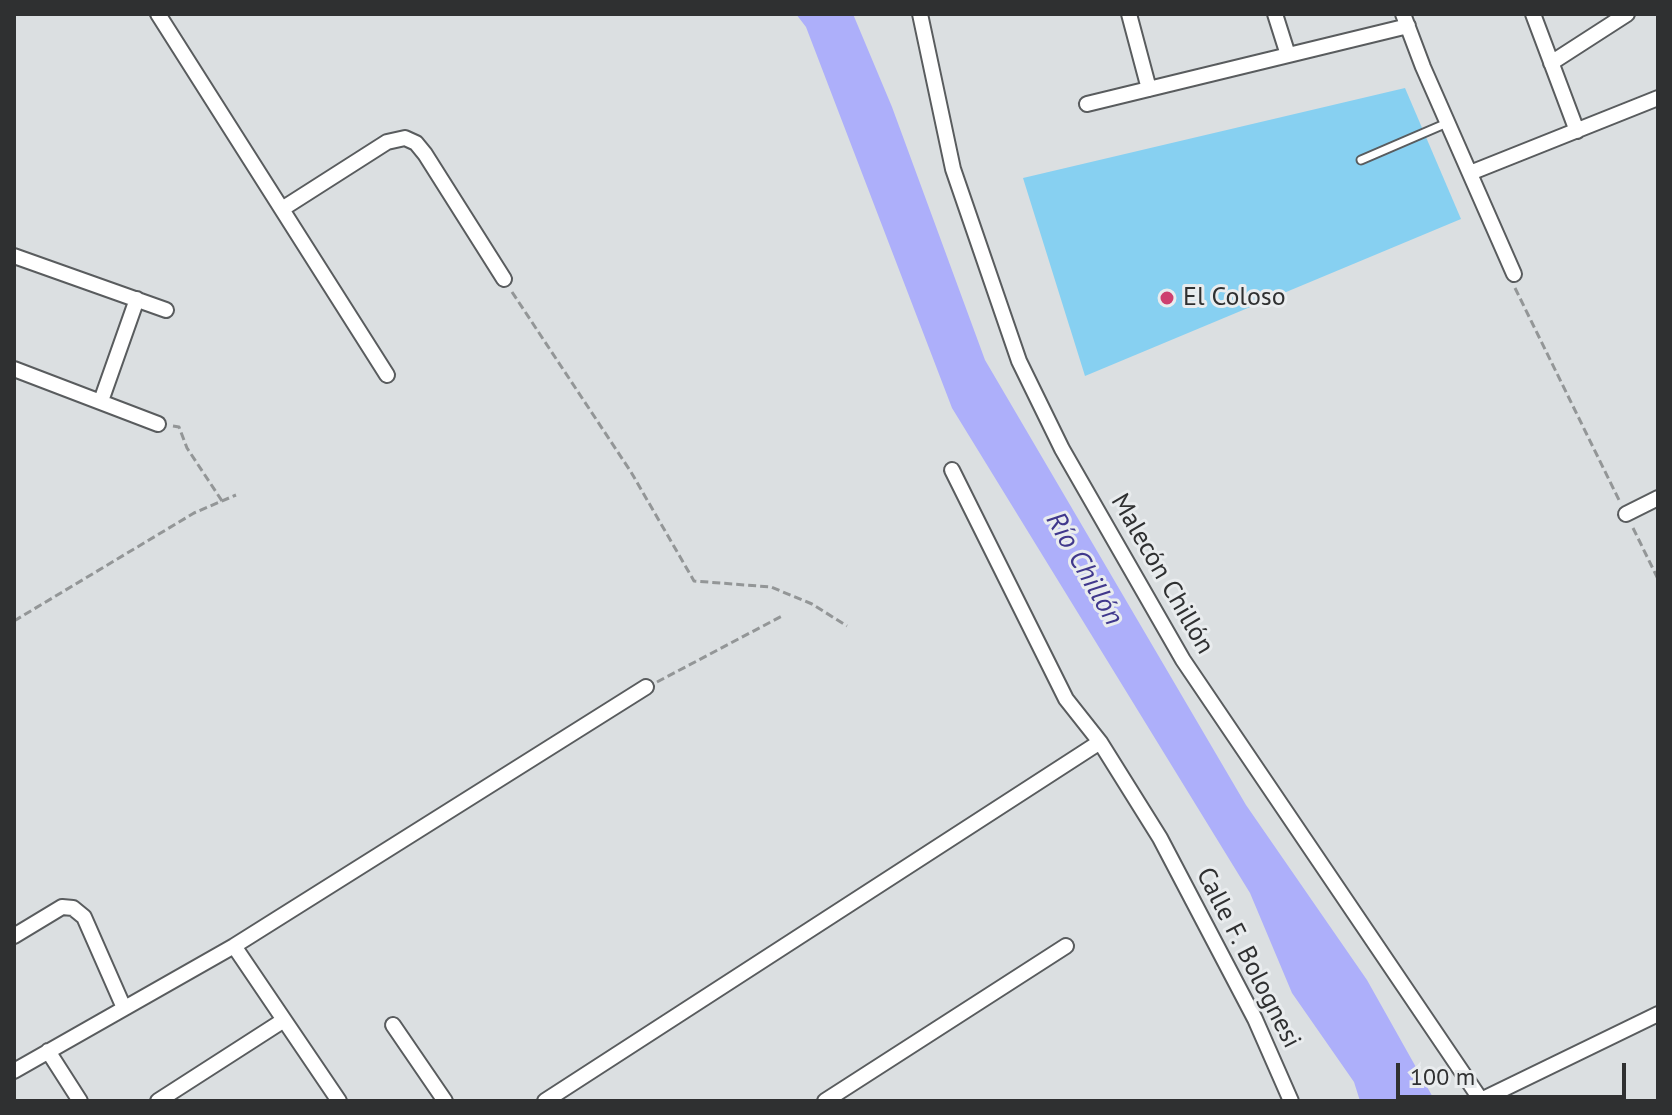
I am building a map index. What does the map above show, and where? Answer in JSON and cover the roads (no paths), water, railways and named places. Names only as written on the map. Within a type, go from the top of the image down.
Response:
[{"type":"street","points":[[158,14],[387,375]]},
{"type":"street","name":"Malecón Chillón","points":[[920,14],[953,169],[1019,361],[1062,449],[1183,660],[1481,1100]]},
{"type":"street","points":[[1129,14],[1149,89]]},
{"type":"street","points":[[1275,14],[1288,55]]},
{"type":"street","points":[[1533,14],[1577,131]]},
{"type":"street","points":[[1551,63],[1627,14]]},
{"type":"street","points":[[1087,104],[1288,55],[1406,20],[1447,123],[1514,274]]},
{"type":"street","points":[[1470,173],[1658,98]]},
{"type":"street","points":[[282,209],[387,142],[405,138],[416,143],[425,154],[504,279]]},
{"type":"street","points":[[14,256],[166,310]]},
{"type":"street","points":[[101,401],[137,299]]},
{"type":"street","points":[[14,369],[158,424]]},
{"type":"street","name":"Calle F. Bolognesi","points":[[952,470],[1066,699],[1100,742],[1160,838],[1255,1019],[1291,1101]]},
{"type":"street","points":[[1626,514],[1658,498]]},
{"type":"street","points":[[14,1071],[234,946],[646,687]]},
{"type":"street","points":[[545,1101],[1100,742]]},
{"type":"street","points":[[14,936],[62,907],[73,908],[84,917],[124,1008]]},
{"type":"street","points":[[234,946],[339,1101]]},
{"type":"street","points":[[825,1101],[1066,946]]},
{"type":"street","points":[[1481,1100],[1658,1014]]},
{"type":"street","points":[[158,1101],[284,1020]]},
{"type":"street","points":[[393,1025],[445,1101]]},
{"type":"street","points":[[48,1051],[80,1101]]},
{"type":"lane","points":[[1361,160],[1447,123]]},
{"type":"water","name":"Río Chillón","points":[[796,14],[853,14],[892,107],[985,360],[1246,805],[1367,980],[1435,1101],[1360,1101],[1354,1082],[1292,993],[1250,893],[952,408],[806,27]]},
{"type":"place","name":"El Coloso","points":[[1167,298]]}]
